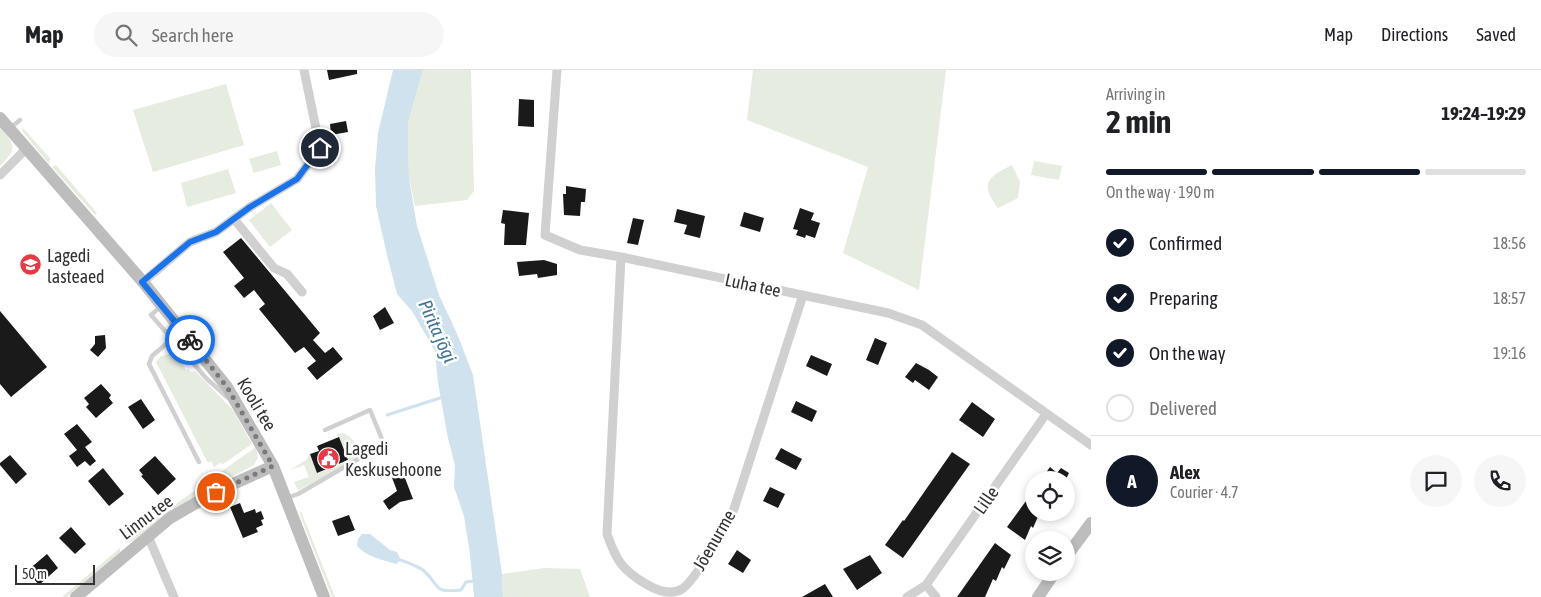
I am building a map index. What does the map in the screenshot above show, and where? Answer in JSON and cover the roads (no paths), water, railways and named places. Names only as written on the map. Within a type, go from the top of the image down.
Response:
[{"type":"street","points":[[142,282],[190,242],[216,232],[234,218],[297,179],[320,148],[304,70]]},
{"type":"street","name":"Luha tee","points":[[557,70],[544,235],[580,250],[621,256],[888,313],[922,325],[1091,445]]},
{"type":"street","name":"Kooli tee","points":[[0,118],[142,282],[227,387],[273,466],[324,597]]},
{"type":"street","points":[[0,175],[26,148]]},
{"type":"street","points":[[234,218],[274,268],[287,274],[302,292]]},
{"type":"street","name":"Jõenurme","points":[[621,256],[607,534],[615,556],[625,570],[654,588],[669,592],[683,588],[691,580],[734,509],[802,295]]},
{"type":"street","name":"Lille","points":[[907,597],[926,585],[1046,414]]},
{"type":"street","name":"Linnu tee","points":[[76,597],[170,518],[208,496],[273,466]]},
{"type":"street","points":[[1075,544],[1091,522]]},
{"type":"street","points":[[148,536],[174,597]]},
{"type":"street","points":[[1038,597],[1049,581]]},
{"type":"street","points":[[926,585],[936,597]]},
{"type":"lane","points":[[9,128],[20,120]]},
{"type":"lane","points":[[162,306],[151,314],[206,378],[240,408]]},
{"type":"lane","points":[[172,339],[152,356],[149,364],[199,462]]},
{"type":"lane","points":[[286,498],[298,494],[384,444],[370,410],[325,430]]},
{"type":"water","name":"Pirita jõgi","points":[[393,70],[423,70],[408,123],[409,179],[417,226],[439,295],[473,375],[502,574],[503,597],[474,597],[464,516],[454,487],[455,465],[438,383],[435,351],[412,311],[397,294],[376,206],[375,169],[378,133]]},
{"type":"water","points":[[362,534],[370,534],[390,550],[397,552],[401,560],[396,564],[365,553],[357,546],[358,539]]},
{"type":"waterway","points":[[387,415],[443,397]]},
{"type":"waterway","points":[[401,560],[423,570],[440,589],[461,590],[466,582],[474,581]]},
{"type":"place","name":"Lagedi lasteaed","points":[[31,265]]},
{"type":"place","name":"Lagedi Keskusehoone","points":[[329,458]]}]
